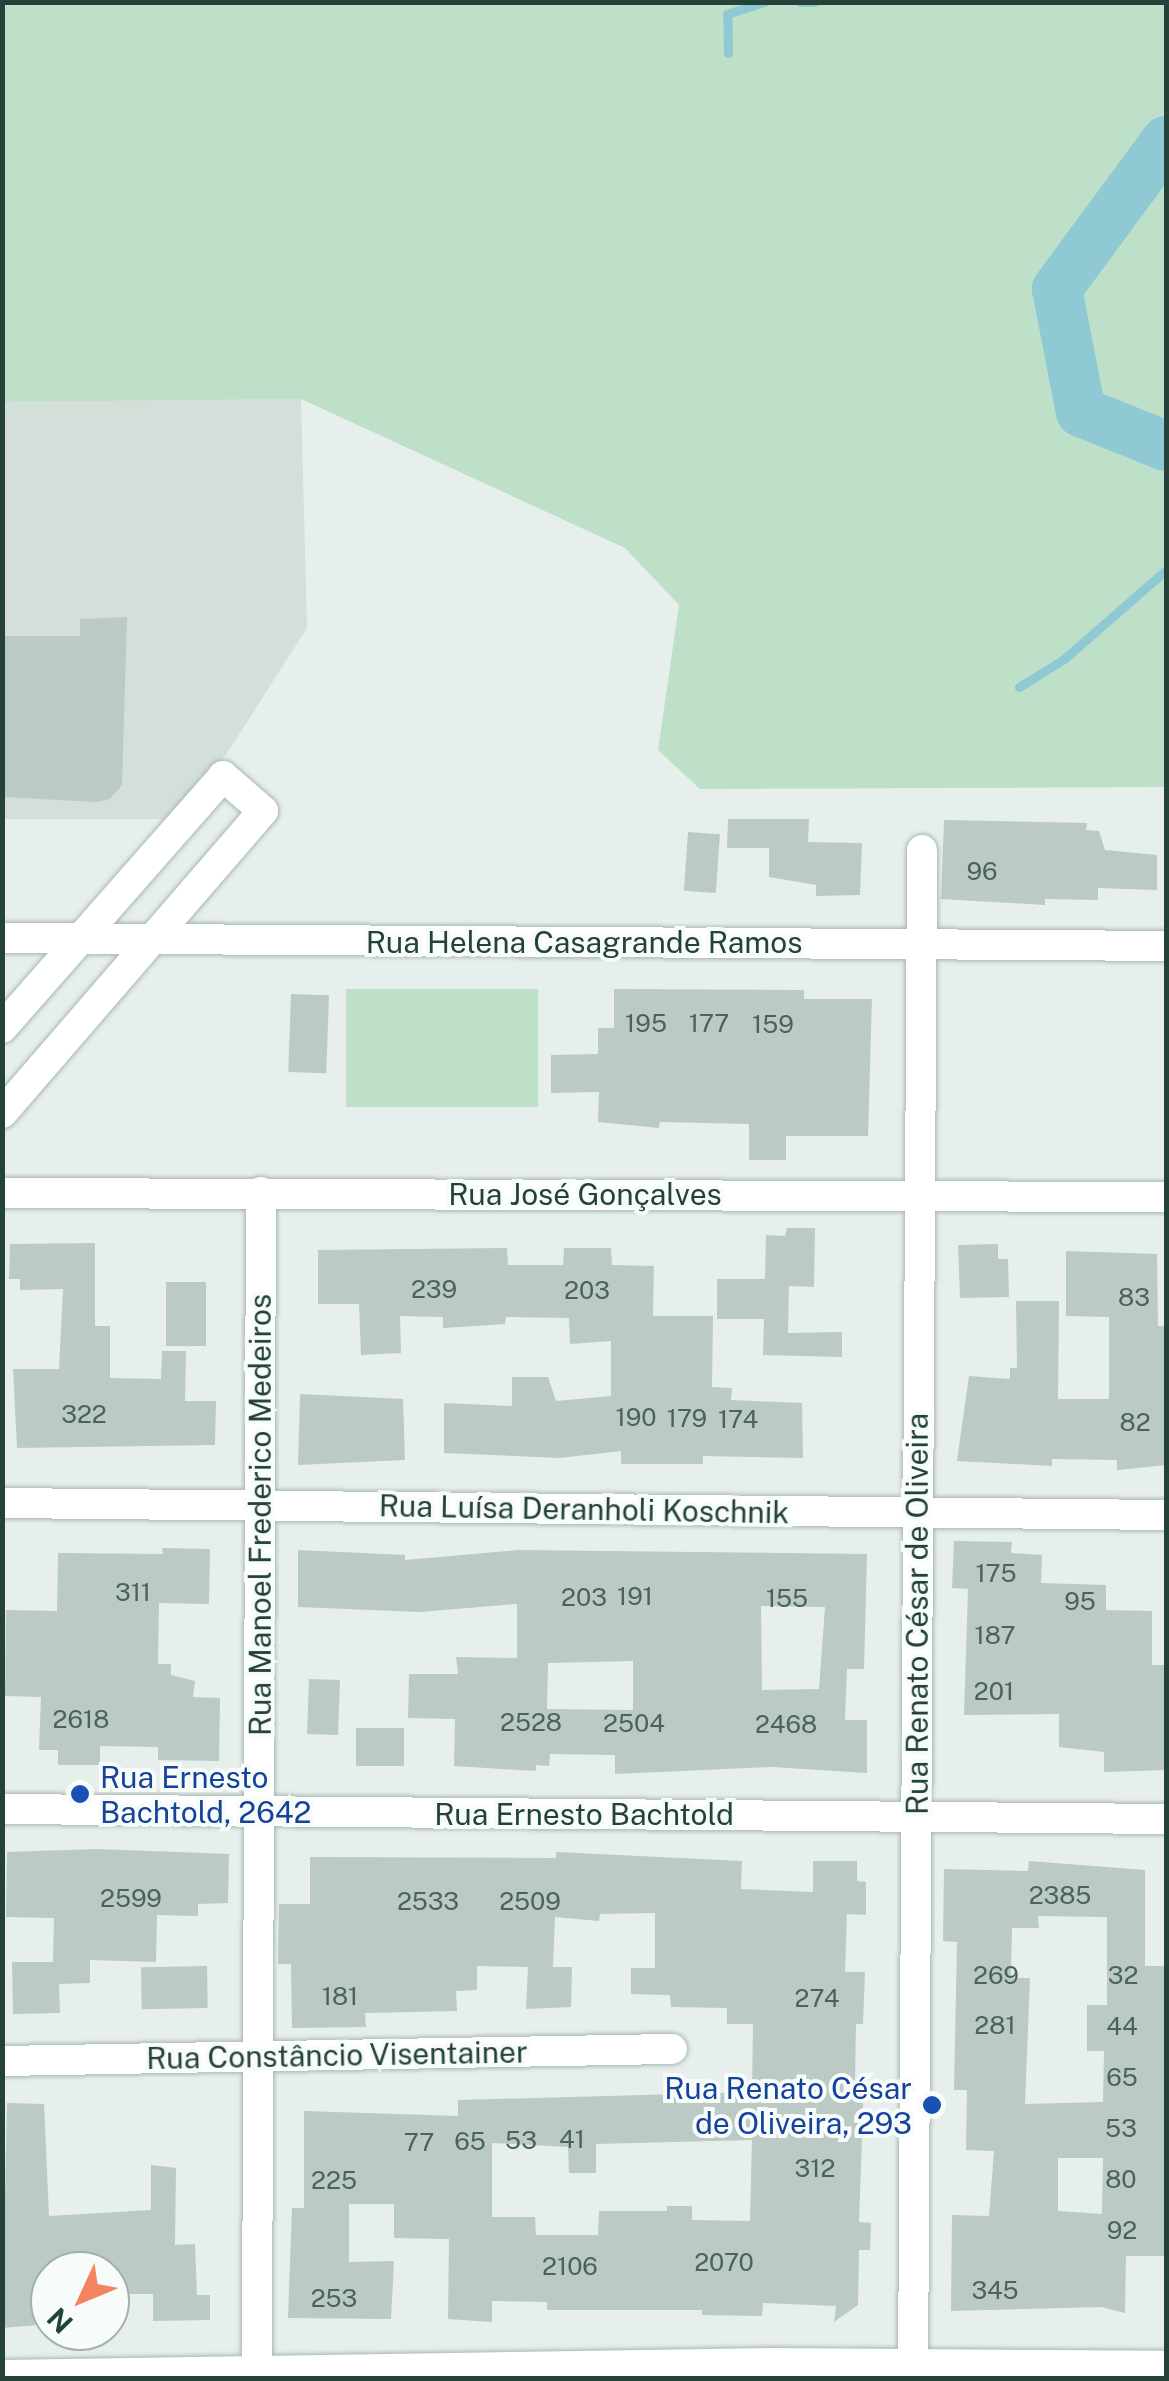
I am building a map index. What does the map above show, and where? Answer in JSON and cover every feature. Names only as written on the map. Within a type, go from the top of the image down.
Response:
[{"type":"street","points":[[2,1028],[222,776],[264,811],[2,1113]]},
{"type":"street","name":"Rua Renato César de Oliveira","points":[[914,2371],[922,850]]},
{"type":"street","name":"Rua Helena Casagrande Ramos","points":[[2,938],[1166,946]]},
{"type":"street","name":"Rua Manoel Frederico Medeiros","points":[[257,2373],[261,1192]]},
{"type":"street","name":"Rua José Gonçalves","points":[[2,1193],[1166,1197]]},
{"type":"street","name":"Rua Luísa Deranholi Koschnik","points":[[2,1503],[1166,1514]]},
{"type":"street","name":"Rua Ernesto Bachtold","points":[[2,1809],[1166,1818]]},
{"type":"street","name":"Rua Constâncio Visentainer","points":[[2,2061],[672,2049]]},
{"type":"street","points":[[2,2375],[914,2371],[1166,2366]]},
{"type":"shaded area","points":[[301,399],[307,628],[226,755],[172,819],[3,819],[2,402]]},
{"type":"green space","points":[[2,3],[1166,3],[1166,787],[700,789],[658,750],[679,605],[625,548],[301,399],[3,402]]},
{"type":"green space","points":[[346,989],[538,989],[538,1107],[346,1107]]},
{"type":"building","points":[[127,617],[122,785],[110,799],[96,802],[2,797],[2,636],[80,636],[80,619]]},
{"type":"building","points":[[728,819],[809,819],[808,842],[862,843],[860,895],[816,896],[816,885],[769,877],[769,848],[727,848]]},
{"type":"building","points":[[944,820],[1087,823],[1086,830],[1099,831],[1105,850],[1157,855],[1157,890],[1098,888],[1098,900],[1045,899],[1045,905],[941,899]]},
{"type":"building","points":[[688,832],[720,834],[716,893],[684,891]]},
{"type":"building","points":[[614,989],[804,990],[804,999],[872,999],[868,1136],[786,1136],[786,1160],[749,1160],[749,1124],[660,1122],[659,1128],[598,1122],[599,1092],[551,1093],[551,1055],[598,1054],[598,1028],[614,1028]]},
{"type":"building","points":[[291,994],[329,995],[326,1073],[288,1072]]},
{"type":"building","points":[[787,1228],[815,1228],[814,1287],[789,1286],[788,1333],[842,1332],[842,1357],[763,1355],[764,1319],[717,1319],[717,1279],[765,1279],[766,1235],[785,1236]]},
{"type":"building","points":[[95,1243],[95,1326],[110,1326],[110,1378],[161,1379],[162,1351],[186,1351],[185,1401],[216,1401],[215,1445],[17,1448],[13,1369],[59,1369],[63,1289],[20,1290],[20,1279],[9,1279],[10,1244]]},
{"type":"building","points":[[998,1244],[998,1259],[1008,1259],[1009,1297],[960,1298],[958,1245]]},
{"type":"building","points":[[507,1248],[508,1265],[563,1265],[564,1248],[611,1248],[612,1265],[654,1266],[653,1316],[713,1316],[712,1387],[732,1388],[731,1400],[802,1403],[803,1458],[703,1456],[703,1464],[621,1464],[621,1451],[559,1458],[444,1453],[444,1403],[512,1406],[512,1377],[548,1377],[556,1401],[611,1396],[611,1341],[570,1344],[569,1318],[506,1317],[505,1324],[443,1328],[443,1317],[400,1316],[401,1353],[361,1355],[359,1304],[318,1304],[318,1250]]},
{"type":"building","points":[[1066,1251],[1157,1254],[1158,1326],[1166,1326],[1166,1465],[1117,1470],[1117,1460],[1052,1459],[1052,1466],[957,1461],[969,1376],[1010,1379],[1010,1368],[1017,1368],[1016,1301],[1059,1301],[1058,1399],[1109,1399],[1109,1317],[1066,1316]]},
{"type":"building","points":[[166,1282],[206,1282],[206,1346],[166,1346]]},
{"type":"building","points":[[300,1394],[403,1399],[405,1460],[298,1465]]},
{"type":"building","points":[[954,1541],[1012,1542],[1011,1553],[1042,1555],[1041,1583],[1106,1585],[1106,1610],[1152,1611],[1152,1665],[1166,1665],[1166,1770],[1104,1772],[1104,1752],[1059,1747],[1059,1714],[964,1715],[968,1589],[952,1588]]},
{"type":"building","points":[[162,1548],[210,1549],[209,1604],[159,1603],[158,1664],[171,1664],[171,1675],[195,1681],[193,1697],[220,1698],[219,1761],[158,1760],[158,1747],[100,1746],[100,1765],[58,1765],[58,1750],[39,1750],[41,1697],[5,1696],[6,1610],[57,1611],[58,1553],[163,1554]]},
{"type":"building","points":[[298,1550],[405,1555],[405,1560],[518,1550],[867,1554],[864,1669],[847,1669],[845,1720],[867,1720],[867,1773],[772,1767],[615,1774],[615,1755],[550,1754],[549,1766],[536,1765],[536,1771],[454,1766],[455,1719],[408,1718],[409,1674],[458,1674],[456,1657],[517,1658],[517,1604],[419,1612],[298,1607]],"holes":[[[761,1606],[825,1607],[819,1689],[762,1690]],[[633,1661],[633,1710],[547,1709],[548,1663]]]},
{"type":"building","points":[[309,1679],[340,1680],[338,1735],[307,1734]]},
{"type":"building","points":[[356,1728],[404,1728],[404,1766],[356,1766]]},
{"type":"building","points":[[97,1849],[229,1854],[228,1903],[198,1904],[198,1916],[157,1915],[156,1962],[90,1960],[90,1983],[59,1984],[60,2013],[13,2014],[12,1962],[53,1962],[54,1918],[6,1917],[7,1852]]},
{"type":"building","points":[[556,1852],[742,1861],[741,1889],[813,1892],[813,1861],[857,1861],[857,1881],[866,1882],[866,1915],[847,1914],[845,1972],[865,1972],[863,2024],[856,2024],[855,2083],[864,2083],[859,2222],[871,2223],[870,2250],[859,2250],[858,2305],[834,2322],[836,2306],[763,2303],[762,2316],[702,2315],[702,2310],[547,2310],[547,2302],[492,2301],[492,2322],[448,2319],[449,2239],[394,2238],[394,2204],[349,2204],[349,2262],[394,2261],[391,2319],[288,2318],[292,2208],[304,2208],[304,2111],[458,2116],[458,2100],[752,2092],[753,2024],[727,2024],[727,2008],[671,2007],[670,1995],[631,1994],[631,1968],[655,1968],[655,1913],[600,1914],[599,1921],[555,1917],[553,1967],[572,1967],[571,2007],[526,2009],[528,1967],[477,1966],[477,1990],[456,1991],[457,2011],[365,2013],[366,2027],[292,2028],[291,1964],[278,1964],[279,1904],[310,1904],[310,1857],[556,1858]],"holes":[[[752,2140],[750,2221],[692,2220],[692,2206],[667,2206],[667,2211],[599,2211],[598,2235],[536,2235],[535,2217],[492,2217],[492,2143],[568,2147],[569,2173],[596,2173],[596,2144]]]},
{"type":"building","points":[[1029,1861],[1145,1870],[1145,1966],[1166,1966],[1164,2256],[1126,2256],[1125,2313],[1101,2307],[951,2311],[952,2215],[989,2216],[994,2151],[966,2150],[967,2090],[954,2090],[957,1942],[943,1941],[944,1869],[1028,1871]],"holes":[[[1038,1916],[1107,1917],[1107,2005],[1087,2005],[1087,2051],[1104,2051],[1103,2102],[1025,2104],[1030,1978],[1011,1978],[1012,1928],[1039,1928]],[[1058,2158],[1103,2158],[1102,2214],[1058,2211]]]},
{"type":"building","points":[[207,1966],[208,2008],[142,2009],[141,1967]]},
{"type":"building","points":[[7,2103],[44,2104],[49,2216],[151,2210],[151,2165],[176,2168],[175,2245],[195,2244],[197,2295],[210,2295],[210,2320],[153,2321],[153,2294],[130,2294],[130,2251],[30,2251],[30,2326],[2,2328]]},
{"type":"waterway","points":[[728,53],[727,14],[765,2]]},
{"type":"waterway","points":[[800,2],[814,2]]},
{"type":"waterway","points":[[1166,141],[1057,289],[1081,412],[1166,446]]},
{"type":"waterway","points":[[1019,687],[1064,659],[1166,570]]},
{"type":"place","name":"Rua Ernesto Bachtold, 2642","points":[[80,1794]]},
{"type":"place","name":"Rua Renato César de Oliveira, 293","points":[[932,2105]]}]
